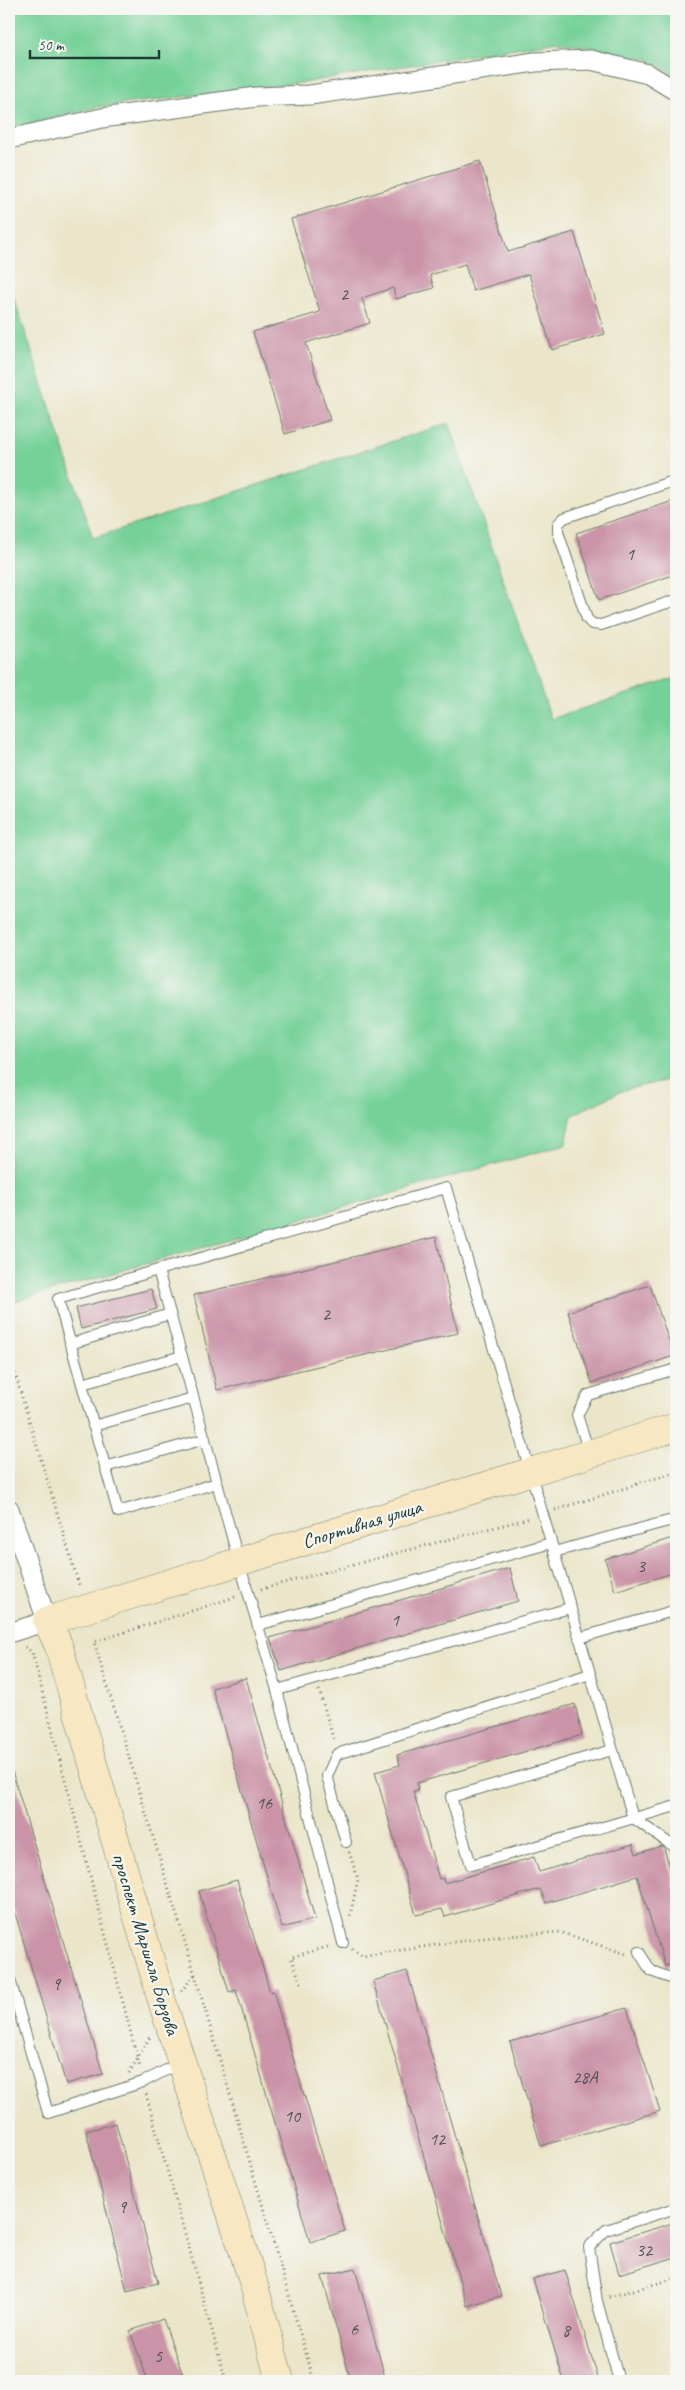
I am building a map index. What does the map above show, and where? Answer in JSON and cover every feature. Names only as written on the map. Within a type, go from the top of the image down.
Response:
[{"type":"street","points":[[9,139],[102,118],[256,97],[310,95],[535,62],[591,60],[648,74],[676,91]]},
{"type":"street","name":"Спортивная улица","points":[[47,1621],[676,1427]]},
{"type":"street","name":"проспект Маршала Борзова","points":[[9,1509],[47,1621],[58,1644],[165,2011],[252,2278],[280,2381]]},
{"type":"street","points":[[13,1638],[47,1621]]},
{"type":"lane","points":[[676,469],[676,480],[564,518],[558,524],[558,532],[587,618],[592,624],[601,625],[676,600]]},
{"type":"lane","points":[[217,1484],[118,1512],[58,1299],[446,1188],[632,1818],[676,1848]]},
{"type":"lane","points":[[158,1270],[239,1562],[277,1690],[343,1943]]},
{"type":"lane","points":[[70,1344],[170,1314]]},
{"type":"lane","points":[[82,1384],[182,1356]]},
{"type":"lane","points":[[590,1454],[577,1415],[588,1395],[676,1369]]},
{"type":"lane","points":[[93,1426],[193,1398]]},
{"type":"lane","points":[[105,1467],[205,1439]]},
{"type":"lane","points":[[258,1625],[676,1518]]},
{"type":"lane","points":[[277,1690],[570,1608]]},
{"type":"lane","points":[[579,1638],[676,1610]]},
{"type":"lane","points":[[346,1842],[327,1776],[338,1754],[590,1674]]},
{"type":"lane","points":[[612,1750],[451,1797],[471,1865],[676,1806]]},
{"type":"lane","points":[[639,1952],[651,1971],[676,1980]]},
{"type":"lane","points":[[9,1976],[48,2113],[143,2082],[182,2062]]},
{"type":"lane","points":[[619,2381],[596,2301],[589,2247],[606,2230],[676,2208]]},
{"type":"path","points":[[9,1354],[80,1589]]},
{"type":"path","points":[[314,2381],[196,1975],[94,1642],[248,1593],[542,1514],[676,1472]]},
{"type":"path","points":[[13,1638],[32,1652],[143,2082],[226,2381]]},
{"type":"path","points":[[315,1679],[338,1754]]},
{"type":"path","points":[[343,1943],[358,1880],[346,1842]]},
{"type":"path","points":[[301,1983],[292,1957],[343,1943],[362,1956],[482,1938],[560,1932],[629,1954],[639,1952]]},
{"type":"path","points":[[596,2301],[676,2278]]},
{"type":"green space","points":[[9,9],[676,9],[676,76],[647,59],[559,41],[307,82],[98,107],[9,129]]},
{"type":"green space","points":[[9,283],[93,538],[449,423],[551,719],[676,678],[676,1078],[624,1090],[572,1115],[566,1144],[9,1303]]},
{"type":"building","points":[[480,161],[508,252],[574,232],[605,334],[552,350],[529,274],[473,291],[465,264],[430,275],[434,288],[396,299],[393,288],[362,298],[370,323],[306,343],[330,420],[285,434],[253,332],[320,312],[291,219]]},
{"type":"building","points":[[676,500],[676,574],[599,600],[576,533]]},
{"type":"building","points":[[436,1237],[458,1333],[217,1390],[194,1295]]},
{"type":"building","points":[[650,1285],[674,1356],[592,1383],[568,1312]]},
{"type":"building","points":[[151,1289],[157,1309],[81,1329],[76,1308]]},
{"type":"building","points":[[676,1537],[676,1572],[615,1591],[605,1559]]},
{"type":"building","points":[[510,1568],[518,1601],[281,1671],[270,1638]]},
{"type":"building","points":[[246,1678],[315,1919],[282,1928],[212,1688]]},
{"type":"building","points":[[575,1704],[582,1735],[417,1783],[418,1790],[413,1791],[439,1879],[443,1878],[444,1883],[534,1857],[539,1872],[633,1844],[636,1854],[661,1846],[664,1848],[676,1892],[676,1963],[665,1966],[637,1876],[546,1903],[540,1889],[445,1917],[442,1909],[416,1915],[375,1772],[400,1765],[397,1755]]},
{"type":"building","points":[[12,1771],[103,2074],[66,2084],[9,1893],[9,1772]]},
{"type":"building","points":[[237,1880],[270,1992],[273,1991],[345,2231],[310,2242],[236,1990],[229,1992],[199,1891]]},
{"type":"building","points":[[407,1971],[501,2296],[467,2306],[373,1981]]},
{"type":"building","points":[[627,2008],[660,2111],[541,2146],[510,2042]]},
{"type":"building","points":[[116,2123],[158,2283],[127,2291],[86,2131]]},
{"type":"building","points":[[676,2222],[676,2257],[619,2274],[610,2242]]},
{"type":"building","points":[[355,2268],[386,2381],[351,2381],[322,2276]]},
{"type":"building","points":[[565,2270],[599,2381],[564,2381],[533,2279]]},
{"type":"building","points":[[163,2319],[185,2381],[148,2381],[130,2331]]}]
